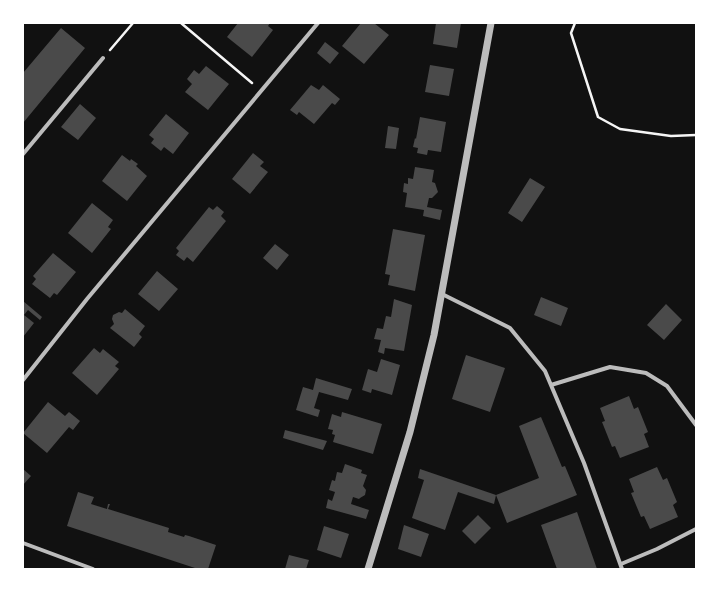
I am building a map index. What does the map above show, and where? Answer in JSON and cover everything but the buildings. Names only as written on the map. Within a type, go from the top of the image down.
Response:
[{"type":"street","points":[[23,380],[87,299],[318,23]]},
{"type":"street","points":[[368,569],[410,432],[434,335],[491,23]]},
{"type":"street","points":[[23,154],[103,58]]},
{"type":"street","points":[[442,294],[510,328],[545,371],[584,463],[622,569]]},
{"type":"street","points":[[551,385],[610,367],[646,373],[667,386],[696,426]]},
{"type":"street","points":[[621,564],[657,549],[696,529]]},
{"type":"street","points":[[23,543],[93,569]]},
{"type":"path","points":[[103,58],[133,23]]},
{"type":"path","points":[[180,23],[262,91]]},
{"type":"path","points":[[575,23],[571,33],[598,117],[620,129],[671,136],[696,135]]}]
